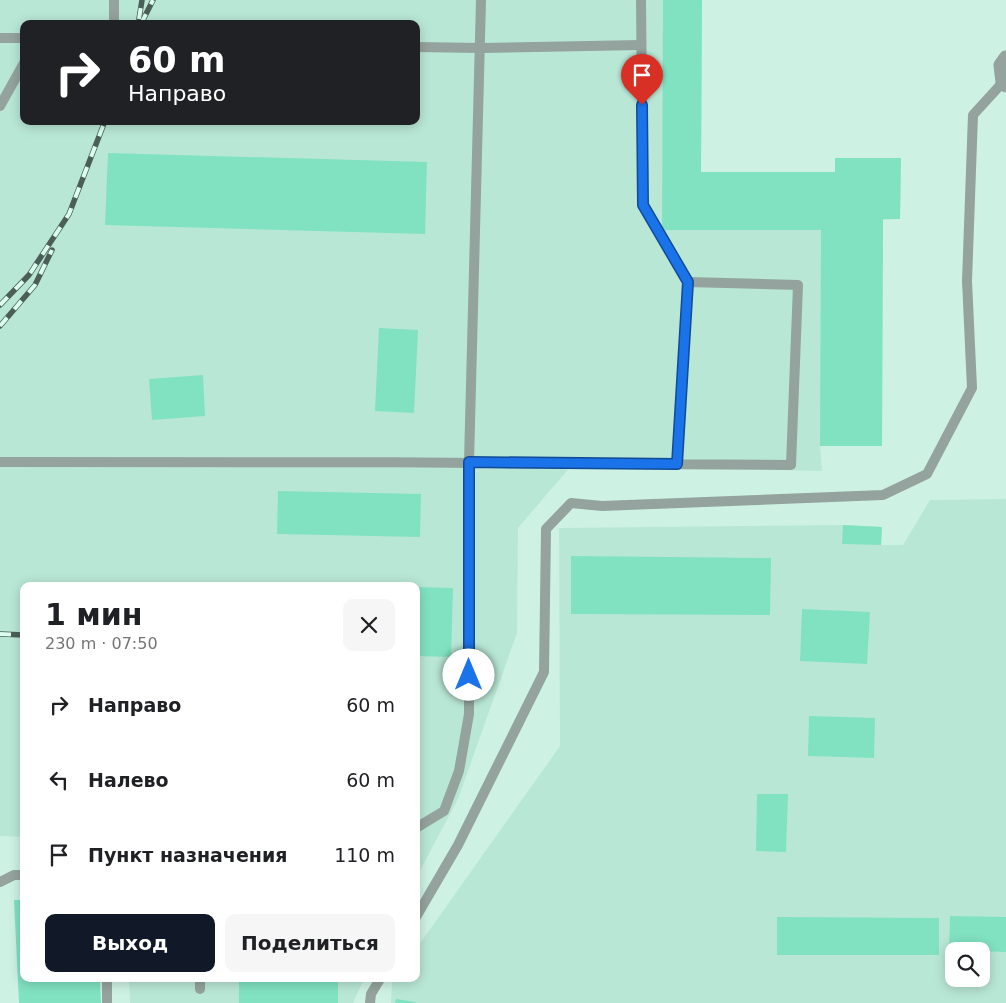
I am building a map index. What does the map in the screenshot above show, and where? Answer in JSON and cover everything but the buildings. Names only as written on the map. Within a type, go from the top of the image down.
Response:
[{"type":"street","points":[[1004,83],[1001,65],[1006,58]]},
{"type":"lane","points":[[114,0],[114,20]]},
{"type":"lane","points":[[420,826],[444,811],[459,771],[469,714],[469,462],[482,0]]},
{"type":"lane","points":[[641,0],[643,205],[688,282],[677,464]]},
{"type":"lane","points":[[0,38],[20,38]]},
{"type":"lane","points":[[420,47],[641,46]]},
{"type":"lane","points":[[0,106],[20,71]]},
{"type":"lane","points":[[420,910],[458,845],[544,672],[546,529],[571,503],[602,506],[883,495],[927,474],[972,388],[967,281],[973,115],[1004,83]]},
{"type":"lane","points":[[0,462],[469,462],[791,465],[798,285],[688,282]]},
{"type":"lane","points":[[0,882],[14,875],[20,875]]},
{"type":"lane","points":[[107,982],[107,1003]]},
{"type":"lane","points":[[370,1003],[371,994],[378,982]]},
{"type":"shaded area","points":[[0,0],[702,0],[701,172],[835,172],[835,158],[901,158],[900,219],[883,220],[882,446],[820,446],[822,471],[571,466],[518,528],[517,633],[458,799],[420,870],[420,582],[20,582],[20,837],[0,836]]},
{"type":"shaded area","points":[[1006,499],[1006,1003],[391,1003],[393,982],[420,982],[420,943],[560,746],[559,528],[843,525],[882,527],[881,545],[903,545],[930,500]]},
{"type":"shaded area","points":[[129,982],[363,982],[353,1003],[130,1003]]},
{"type":"railway","points":[[139,19],[142,0]]},
{"type":"railway","points":[[143,20],[153,0]]},
{"type":"railway","points":[[0,305],[29,275],[69,214],[103,125]]},
{"type":"railway","points":[[0,326],[35,285],[52,250]]},
{"type":"railway","points":[[0,634],[20,635]]},
{"type":"route","points":[[469,675],[469,462],[677,464],[688,282],[643,205],[642,105]]}]
